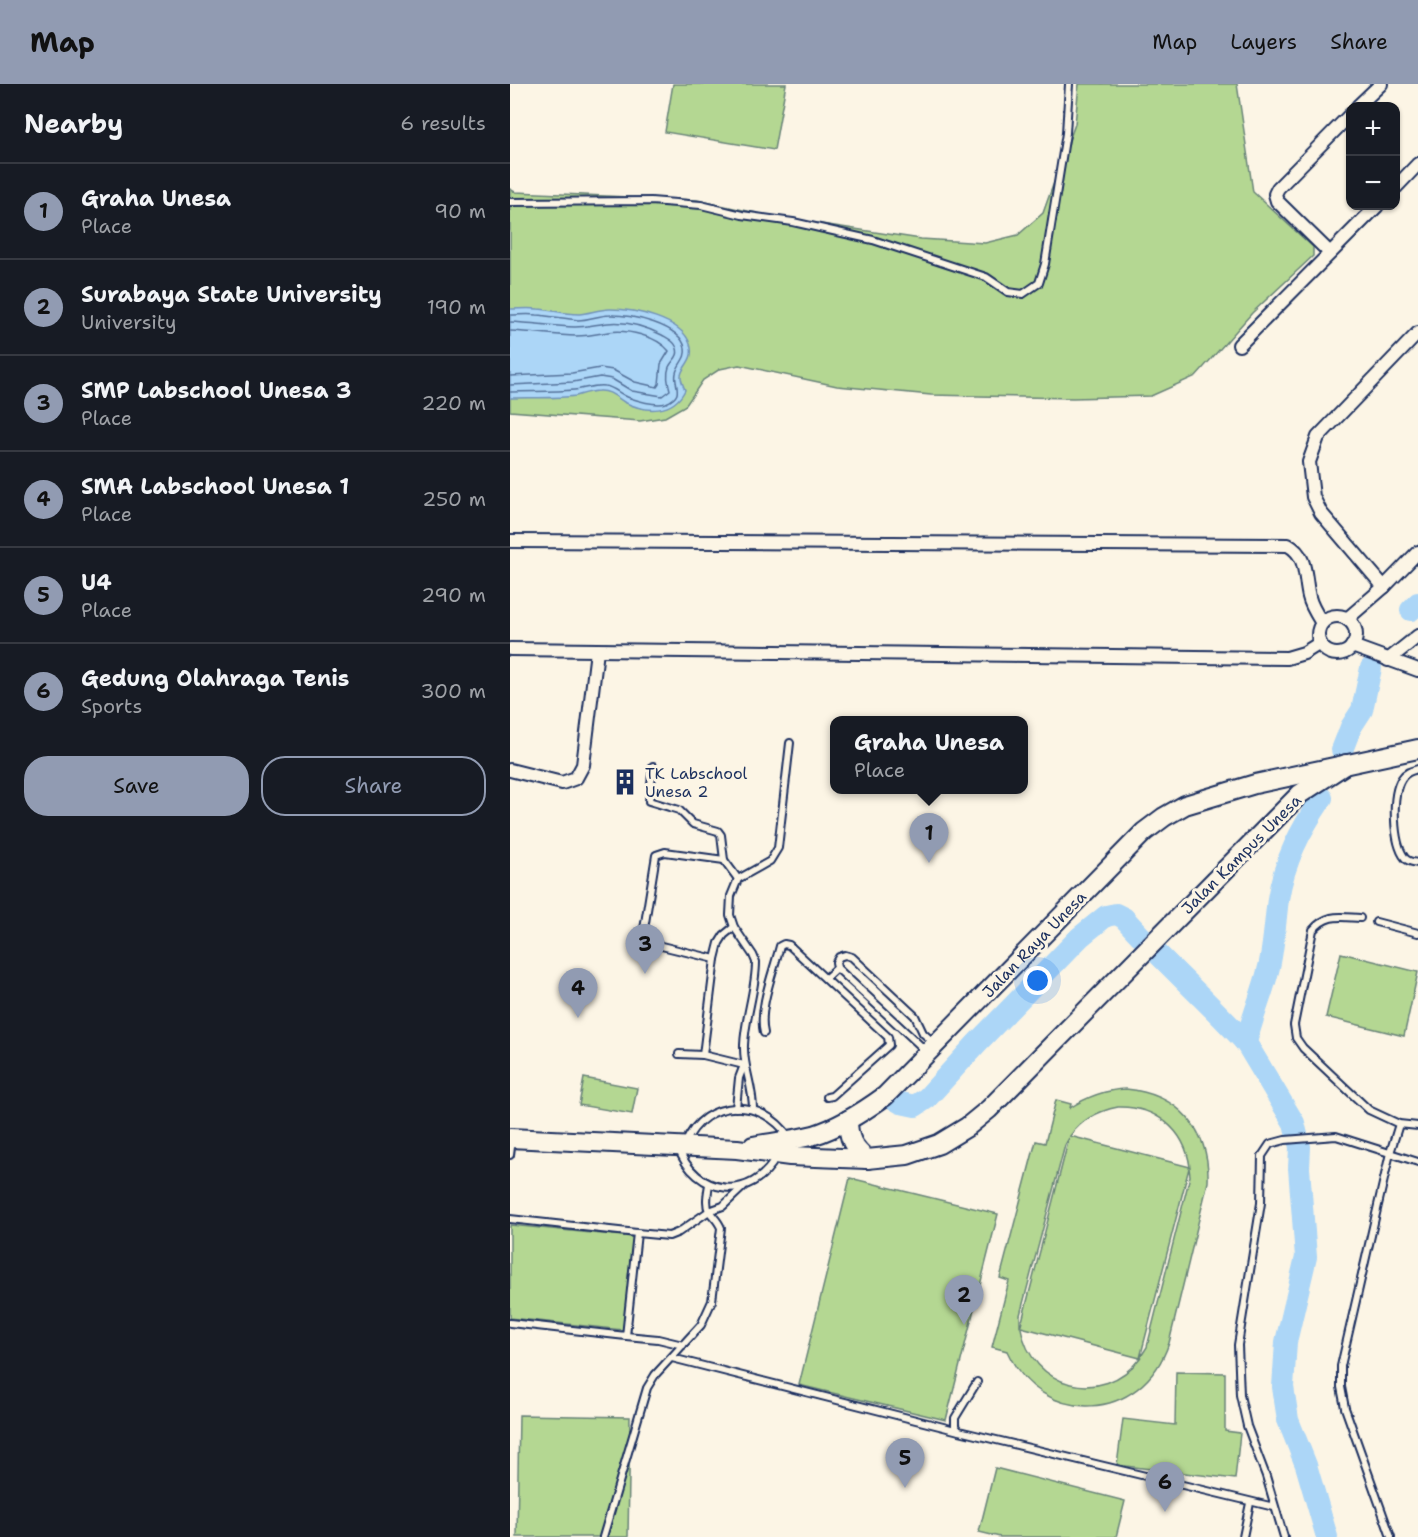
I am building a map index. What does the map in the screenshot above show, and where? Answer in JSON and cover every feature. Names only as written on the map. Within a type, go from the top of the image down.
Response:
[{"type":"main road","name":"Jalan Raya Unesa","points":[[737,1149],[816,1134],[848,1120],[885,1096],[1144,832],[1164,817],[1185,805],[1255,784],[1418,749]]},
{"type":"main road","name":"Jalan Kampus Unesa","points":[[1150,947],[1300,794],[1346,764]]},
{"type":"main road","points":[[1255,784],[1263,785],[1276,794],[1280,809],[1277,817]]},
{"type":"main road","name":"Jalan Raya Unesa","points":[[511,1144],[737,1149],[778,1155],[867,1159],[921,1152],[967,1127],[988,1109],[1150,947]]},
{"type":"main road","points":[[848,1120],[851,1142],[867,1159]]},
{"type":"street","points":[[1363,102],[1381,84]]},
{"type":"street","points":[[1330,252],[1277,201],[1275,194],[1278,188],[1346,119]]},
{"type":"street","points":[[1400,182],[1418,164]]},
{"type":"street","points":[[1239,345],[1373,210]]},
{"type":"street","points":[[1384,587],[1321,513],[1313,497],[1309,462],[1318,437],[1418,333]]},
{"type":"street","points":[[510,541],[1288,545],[1298,550],[1303,560],[1309,599],[1322,623]]},
{"type":"street","points":[[1347,619],[1384,587],[1418,552]]},
{"type":"street","points":[[1334,616],[1347,619],[1355,632],[1352,646],[1344,653],[1327,652],[1320,644],[1318,633],[1322,623],[1334,616]]},
{"type":"street","points":[[1388,660],[1418,636]]},
{"type":"street","points":[[510,650],[1287,658],[1304,653],[1320,644]]},
{"type":"street","points":[[1352,646],[1418,670]]},
{"type":"street","points":[[510,770],[562,783],[576,778],[583,765],[597,651]]},
{"type":"lane","points":[[510,202],[651,201],[701,205],[742,215],[794,222],[873,240],[986,277],[1008,292],[1023,294],[1039,283],[1045,264],[1066,133],[1070,84]]},
{"type":"lane","points":[[753,1109],[753,1094],[744,1065],[744,1043],[756,962],[734,927],[730,915],[731,896],[738,879],[770,861],[778,848],[790,743]]},
{"type":"lane","points":[[653,766],[649,801],[680,810],[691,822],[718,831],[721,835],[724,860],[738,879]]},
{"type":"lane","points":[[1418,770],[1407,772],[1401,779],[1395,801],[1395,832],[1404,857],[1407,861],[1418,863]]},
{"type":"lane","points":[[715,959],[649,943],[644,929],[656,855],[665,852],[724,860]]},
{"type":"lane","points":[[1360,918],[1333,916],[1321,920],[1313,930],[1294,1026],[1296,1038],[1303,1048],[1369,1110],[1399,1124],[1418,1126]]},
{"type":"lane","points":[[1376,922],[1418,933]]},
{"type":"lane","points":[[703,1055],[715,959],[724,935],[734,927]]},
{"type":"lane","points":[[764,1033],[762,1025],[766,1002],[780,946],[789,945],[890,1041],[889,1046],[832,1096],[827,1097]]},
{"type":"lane","points":[[846,955],[852,957],[915,1016],[932,1049],[837,968],[836,962],[839,957],[846,955]]},
{"type":"lane","points":[[826,978],[837,968]]},
{"type":"lane","points":[[679,1054],[703,1055],[744,1065]]},
{"type":"lane","points":[[736,1108],[739,1078],[744,1065]]},
{"type":"lane","points":[[744,1186],[721,1187],[709,1184],[689,1169],[682,1159],[681,1147],[698,1124],[715,1112],[736,1108],[753,1109],[769,1115],[782,1126],[791,1140]]},
{"type":"lane","points":[[1391,1537],[1345,1408],[1341,1387],[1341,1366],[1390,1153],[1399,1124]]},
{"type":"lane","points":[[1284,1537],[1266,1476],[1247,1426],[1240,1395],[1238,1345],[1261,1203],[1262,1156],[1270,1144],[1285,1140],[1336,1136],[1418,1162]]},
{"type":"lane","points":[[510,1219],[669,1236],[680,1232],[709,1211],[723,1206],[744,1186],[765,1174],[778,1155]]},
{"type":"lane","points":[[603,1537],[646,1388],[701,1325],[712,1301],[721,1228],[718,1220],[709,1211],[707,1201],[709,1184]]},
{"type":"lane","points":[[626,1336],[637,1233]]},
{"type":"lane","points":[[510,1323],[658,1339],[683,1345]]},
{"type":"lane","points":[[672,1358],[959,1431],[1274,1507]]},
{"type":"lane","points":[[959,1431],[955,1425],[955,1418],[977,1382]]},
{"type":"lane","points":[[1243,1537],[1250,1503]]},
{"type":"green space","points":[[673,84],[786,84],[774,150],[665,132]]},
{"type":"green space","points":[[1079,84],[1237,84],[1253,192],[1313,247],[1313,256],[1252,313],[1196,376],[1151,396],[1073,398],[931,395],[837,386],[739,365],[720,369],[703,380],[686,405],[665,417],[640,421],[510,411],[510,189],[515,192],[697,200],[775,217],[921,239],[985,243],[1018,235],[1043,213],[1075,124]]},
{"type":"green space","points":[[1341,953],[1418,972],[1404,1036],[1326,1017]]},
{"type":"green space","points":[[584,1078],[637,1088],[632,1114],[579,1105]]},
{"type":"green space","points":[[1126,1089],[1145,1092],[1161,1098],[1187,1118],[1197,1131],[1203,1146],[1208,1182],[1169,1343],[1156,1369],[1137,1389],[1115,1401],[1091,1406],[1067,1403],[1043,1393],[1023,1376],[1007,1351],[992,1347],[1009,1281],[1000,1278],[1036,1141],[1045,1143],[1056,1100],[1071,1104],[1070,1108],[1097,1094]],"holes":[[[1132,1108],[1166,1122],[1182,1141],[1190,1167],[1070,1136],[1085,1120],[1111,1109]],[[1069,1138],[1020,1326],[1020,1315],[1065,1145]],[[1189,1168],[1190,1176],[1147,1347],[1140,1358]],[[1021,1327],[1140,1358],[1125,1373],[1107,1382],[1089,1386],[1070,1384],[1053,1377],[1039,1365],[1027,1349]]]},
{"type":"green space","points":[[850,1178],[998,1214],[946,1420],[799,1385]]},
{"type":"green space","points":[[510,1225],[633,1237],[623,1330],[510,1318]]},
{"type":"green space","points":[[1176,1372],[1225,1373],[1225,1431],[1240,1433],[1235,1479],[1117,1465],[1123,1419],[1175,1425]]},
{"type":"green space","points":[[519,1415],[630,1417],[628,1537],[517,1537]]},
{"type":"green space","points":[[995,1468],[1125,1501],[1116,1537],[1000,1537],[979,1532]]},
{"type":"water","points":[[510,309],[579,314],[620,309],[644,313],[668,322],[685,335],[690,344],[690,359],[681,373],[685,390],[674,404],[658,409],[632,406],[603,391],[568,397],[510,398]]},
{"type":"waterway","points":[[1411,610],[1418,603]]},
{"type":"waterway","points":[[1342,750],[1351,727],[1362,710],[1371,668]]},
{"type":"waterway","points":[[1322,798],[1300,834],[1284,872],[1269,967],[1246,1043],[1294,1123],[1300,1147],[1299,1168],[1306,1257],[1286,1342],[1283,1387],[1288,1420],[1306,1465],[1327,1537]]},
{"type":"waterway","points":[[891,1097],[901,1103],[915,1106],[927,1098],[1080,937],[1106,916],[1116,914],[1124,918],[1246,1043]]},
{"type":"place","name":"TK Labschool Unesa 2","points":[[625,782]]},
{"type":"place","name":"Graha Unesa","points":[[929,863]]},
{"type":"place","name":"SMP Labschool Unesa 3","points":[[645,974]]},
{"type":"place","name":"SMA Labschool Unesa 1","points":[[578,1018]]},
{"type":"place","name":"Surabaya State University","points":[[964,1325]]},
{"type":"place","name":"U4","points":[[905,1488]]},
{"type":"place","name":"Gedung Olahraga Tenis","points":[[1165,1512]]}]
